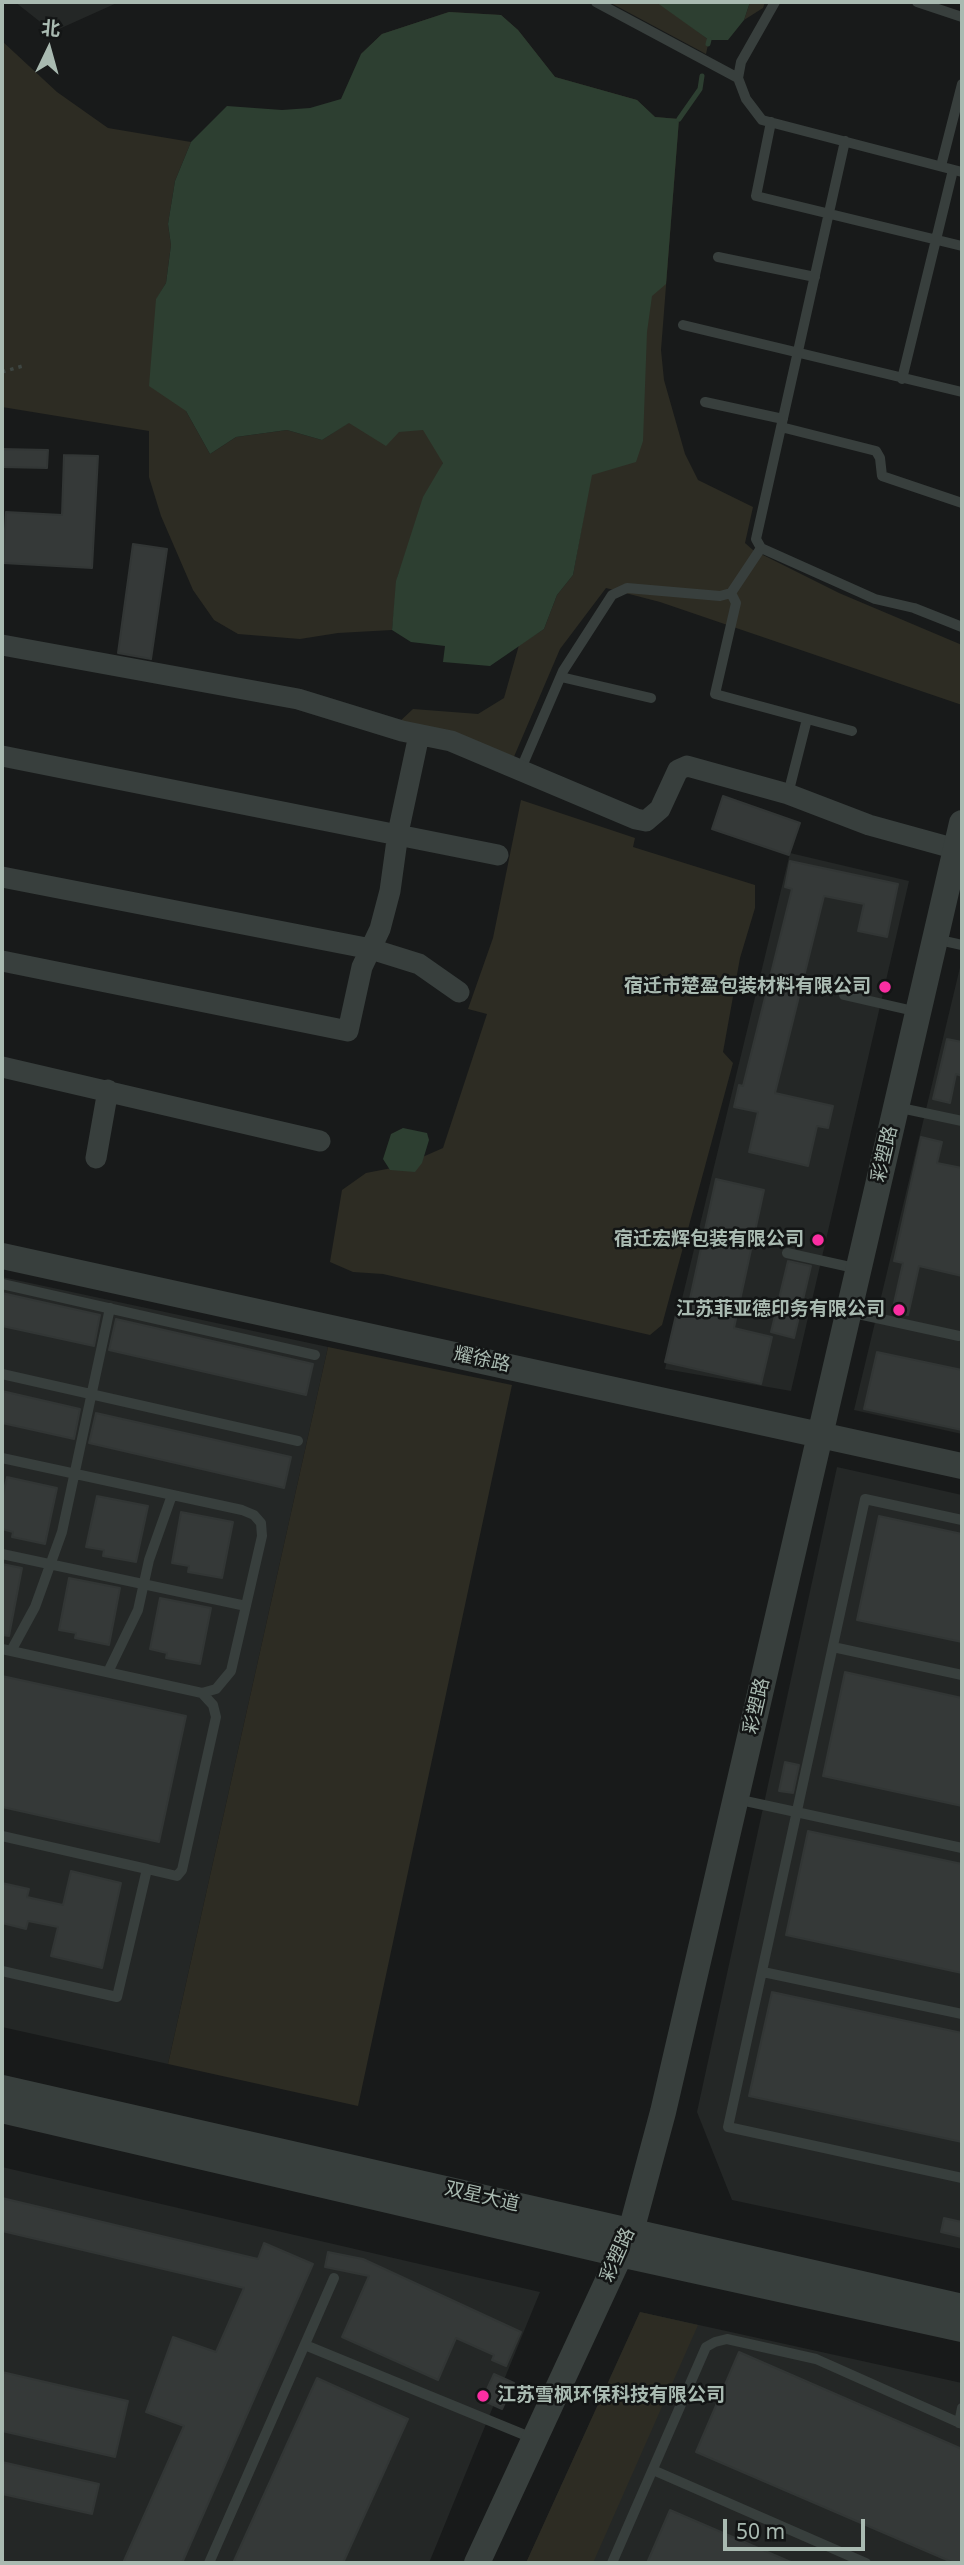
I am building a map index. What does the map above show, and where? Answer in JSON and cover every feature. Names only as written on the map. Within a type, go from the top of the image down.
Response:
[{"type":"street","points":[[2,645],[298,699],[419,735],[451,741],[646,821],[660,809],[678,770],[687,766],[788,794],[869,825],[956,849]]},
{"type":"street","points":[[2,961],[348,1031],[362,967],[380,929],[390,891],[398,833],[419,735]]},
{"type":"street","points":[[2,756],[498,855]]},
{"type":"street","name":"彩塑路","points":[[477,2563],[532,2438],[625,2242],[663,2112],[962,823]]},
{"type":"street","points":[[2,877],[371,949],[419,964],[459,992]]},
{"type":"street","points":[[2,1067],[320,1141]]},
{"type":"street","points":[[96,1158],[108,1090]]},
{"type":"street","name":"耀徐路","points":[[2,1256],[962,1466]]},
{"type":"street","name":"双星大道","points":[[2,2088],[625,2242],[962,2329]]},
{"type":"street","name":"双星大道","points":[[2,2110],[625,2242],[962,2307]]},
{"type":"lane","points":[[596,2],[738,78]]},
{"type":"lane","points":[[775,2],[741,62],[738,78],[746,99],[762,120],[958,171],[937,239],[902,379]]},
{"type":"lane","points":[[917,2],[962,17]]},
{"type":"lane","points":[[941,166],[962,84]]},
{"type":"lane","points":[[771,122],[756,197],[962,246]]},
{"type":"lane","points":[[845,141],[755,540],[761,548],[875,598],[914,608],[962,627]]},
{"type":"lane","points":[[718,257],[814,277]]},
{"type":"lane","points":[[683,325],[902,379],[962,391]]},
{"type":"lane","points":[[705,402],[876,451],[880,458],[882,476],[962,503]]},
{"type":"lane","points":[[520,771],[561,677],[612,594],[627,588],[720,596],[731,593],[761,548]]},
{"type":"lane","points":[[731,593],[736,603],[715,694],[852,730]]},
{"type":"lane","points":[[561,677],[651,698]]},
{"type":"lane","points":[[788,794],[807,719]]},
{"type":"lane","points":[[935,939],[962,945]]},
{"type":"lane","points":[[844,995],[918,1012]]},
{"type":"lane","points":[[896,1107],[962,1121]]},
{"type":"lane","points":[[787,1253],[859,1269]]},
{"type":"lane","points":[[2,1284],[315,1355]]},
{"type":"lane","points":[[2,1458],[74,1474],[242,1510],[261,1522],[262,1536],[231,1671],[216,1689],[202,1693],[7,1650],[52,1565],[74,1474],[110,1308]]},
{"type":"lane","points":[[849,1312],[959,1336]]},
{"type":"lane","points":[[2,1374],[298,1441]]},
{"type":"lane","points":[[108,1672],[131,1630],[151,1552],[172,1495]]},
{"type":"lane","points":[[962,1520],[865,1499],[728,2127],[962,2178]]},
{"type":"lane","points":[[2,1554],[246,1606]]},
{"type":"lane","points":[[833,1647],[962,1675]]},
{"type":"lane","points":[[2,1836],[177,1876],[182,1870],[216,1717],[214,1705],[202,1693]]},
{"type":"lane","points":[[736,1799],[962,1848]]},
{"type":"lane","points":[[2,1971],[117,1997],[147,1868]]},
{"type":"lane","points":[[763,1972],[962,2014]]},
{"type":"lane","points":[[209,2563],[334,2278]]},
{"type":"lane","points":[[612,2563],[706,2347],[727,2339],[816,2359],[961,2423],[962,2408]]},
{"type":"lane","points":[[305,2346],[532,2438]]},
{"type":"lane","points":[[653,2470],[866,2563]]},
{"type":"path","points":[[2,372],[26,365]]},
{"type":"shaded area","points":[[15,2],[119,2],[59,29],[48,28]]},
{"type":"shaded area","points":[[609,2],[656,2],[664,6],[709,40],[706,54]]},
{"type":"shaded area","points":[[656,2],[750,2],[744,20],[728,40],[709,40]]},
{"type":"shaded area","points":[[750,2],[765,2],[763,8],[744,20]]},
{"type":"shaded area","points":[[449,12],[501,15],[518,30],[555,77],[637,100],[655,117],[679,119],[661,350],[664,380],[685,454],[698,480],[753,507],[745,543],[753,550],[839,593],[962,645],[962,705],[660,602],[606,588],[560,649],[513,759],[397,724],[413,709],[478,714],[504,698],[519,645],[544,629],[557,595],[573,575],[591,475],[443,463],[398,575],[392,630],[338,633],[300,639],[238,634],[214,620],[193,590],[161,516],[149,477],[149,431],[2,407],[2,41],[57,92],[108,128],[191,142],[175,181],[168,224],[171,245],[166,283],[156,300],[186,411],[210,454],[236,437],[287,430],[322,440],[348,423],[361,54],[382,34]]},
{"type":"shaded area","points":[[449,12],[501,15],[518,30],[555,77],[637,100],[655,117],[679,119],[666,284],[652,296],[647,332],[643,441],[636,462],[592,475],[573,575],[557,595],[544,629],[490,666],[443,662],[445,646],[411,642],[392,630],[396,581],[423,497],[443,463],[423,430],[399,432],[386,446],[349,423],[322,440],[287,430],[236,437],[210,454],[186,411],[149,386],[156,299],[166,283],[171,245],[168,224],[175,181],[191,142],[227,106],[282,110],[310,108],[341,99],[361,54],[382,34]]},
{"type":"shaded area","points":[[521,800],[635,838],[633,847],[755,885],[755,908],[740,958],[723,1052],[733,1063],[662,1325],[650,1335],[383,1274],[353,1272],[330,1262],[342,1190],[366,1173],[402,1166],[443,1148],[487,1014],[468,1009],[493,938]]},
{"type":"shaded area","points":[[790,853],[909,881],[791,1391],[665,1369]]},
{"type":"shaded area","points":[[962,959],[962,1434],[854,1410]]},
{"type":"shaded area","points":[[403,1128],[427,1133],[429,1140],[422,1163],[415,1172],[390,1170],[383,1159],[391,1134]]},
{"type":"shaded area","points":[[2,1277],[328,1347],[168,2064],[2,2027]]},
{"type":"shaded area","points":[[328,1347],[512,1385],[358,2106],[168,2064]]},
{"type":"shaded area","points":[[837,1467],[962,1495],[962,2249],[732,2200],[697,2112]]},
{"type":"shaded area","points":[[2,2167],[540,2292],[429,2563],[2,2563]]},
{"type":"shaded area","points":[[640,2312],[962,2383],[962,2563],[526,2563]]},
{"type":"shaded area","points":[[640,2312],[698,2325],[593,2563],[526,2563]]},
{"type":"building","points":[[2,449],[48,450],[47,468],[2,467]]},
{"type":"building","points":[[64,455],[98,456],[92,568],[3,563],[6,512],[62,515]]},
{"type":"building","points":[[133,544],[167,549],[151,659],[118,653]]},
{"type":"building","points":[[723,796],[800,823],[789,855],[712,829]]},
{"type":"building","points":[[790,861],[898,884],[887,937],[858,931],[864,904],[824,896],[775,1093],[833,1106],[828,1128],[817,1126],[808,1166],[749,1152],[758,1112],[734,1107],[739,1085],[743,1086],[792,889],[785,887]]},
{"type":"building","points":[[947,1039],[962,1042],[962,1076],[956,1074],[950,1103],[933,1099]]},
{"type":"building","points":[[921,1137],[942,1142],[937,1163],[962,1168],[962,1276],[919,1266],[908,1315],[892,1312],[903,1263],[894,1261]]},
{"type":"building","points":[[716,1179],[764,1190],[734,1328],[772,1337],[761,1384],[665,1362],[676,1315],[686,1317]]},
{"type":"building","points":[[788,1261],[811,1266],[794,1338],[771,1332]]},
{"type":"building","points":[[2,1293],[100,1315],[94,1346],[2,1326]]},
{"type":"building","points":[[116,1319],[313,1364],[306,1395],[109,1350]]},
{"type":"building","points":[[877,1352],[962,1370],[962,1430],[864,1409]]},
{"type":"building","points":[[2,1391],[80,1409],[74,1439],[2,1423]]},
{"type":"building","points":[[96,1413],[291,1457],[284,1488],[89,1443]]},
{"type":"building","points":[[7,1477],[57,1488],[45,1544],[12,1537],[13,1532],[2,1529],[2,1499]]},
{"type":"building","points":[[97,1496],[148,1506],[136,1562],[103,1556],[104,1550],[86,1547]]},
{"type":"building","points":[[181,1512],[233,1522],[222,1578],[188,1572],[189,1566],[172,1563]]},
{"type":"building","points":[[879,1516],[962,1534],[962,1642],[857,1620]]},
{"type":"building","points":[[2,1564],[22,1568],[9,1636],[2,1635]]},
{"type":"building","points":[[69,1578],[120,1588],[109,1645],[75,1638],[76,1633],[59,1630]]},
{"type":"building","points":[[160,1598],[211,1608],[200,1664],[166,1658],[167,1653],[150,1649]]},
{"type":"building","points":[[845,1672],[962,1698],[962,1806],[823,1776]]},
{"type":"building","points":[[2,1676],[186,1716],[159,1842],[2,1807]]},
{"type":"building","points":[[785,1762],[799,1765],[793,1793],[779,1791]]},
{"type":"building","points":[[808,1831],[962,1864],[962,1973],[786,1935]]},
{"type":"building","points":[[71,1871],[121,1883],[102,1968],[51,1956],[58,1927],[28,1921],[26,1929],[2,1923],[2,1883],[29,1889],[27,1897],[63,1905]]},
{"type":"building","points":[[772,1992],[962,2033],[962,2142],[749,2096]]},
{"type":"building","points":[[2,2198],[258,2259],[264,2243],[313,2264],[182,2563],[123,2563],[184,2426],[146,2412],[173,2337],[216,2352],[244,2288],[2,2231]]},
{"type":"building","points":[[944,2218],[962,2222],[962,2237],[941,2232]]},
{"type":"building","points":[[328,2252],[363,2259],[521,2332],[506,2366],[492,2360],[494,2355],[456,2338],[438,2380],[342,2337],[369,2276],[325,2267]]},
{"type":"building","points":[[739,2352],[962,2449],[962,2563],[954,2563],[696,2452]]},
{"type":"building","points":[[2,2372],[128,2401],[115,2457],[2,2431]]},
{"type":"building","points":[[494,2374],[514,2383],[502,2409],[482,2400]]},
{"type":"building","points":[[317,2378],[408,2419],[343,2563],[233,2563]]},
{"type":"building","points":[[2,2462],[99,2484],[92,2514],[2,2494]]},
{"type":"building","points":[[670,2510],[793,2563],[647,2563]]},
{"type":"waterway","points":[[708,44],[709,40]]},
{"type":"waterway","points":[[679,119],[700,89],[702,76]]},
{"type":"place","name":"宿迁市楚盈包装材料有限公司","points":[[885,987]]},
{"type":"place","name":"宿迁宏辉包装有限公司","points":[[818,1240]]},
{"type":"place","name":"江苏菲亚德印务有限公司","points":[[899,1310]]},
{"type":"place","name":"江苏雪枫环保科技有限公司","points":[[483,2396]]}]
